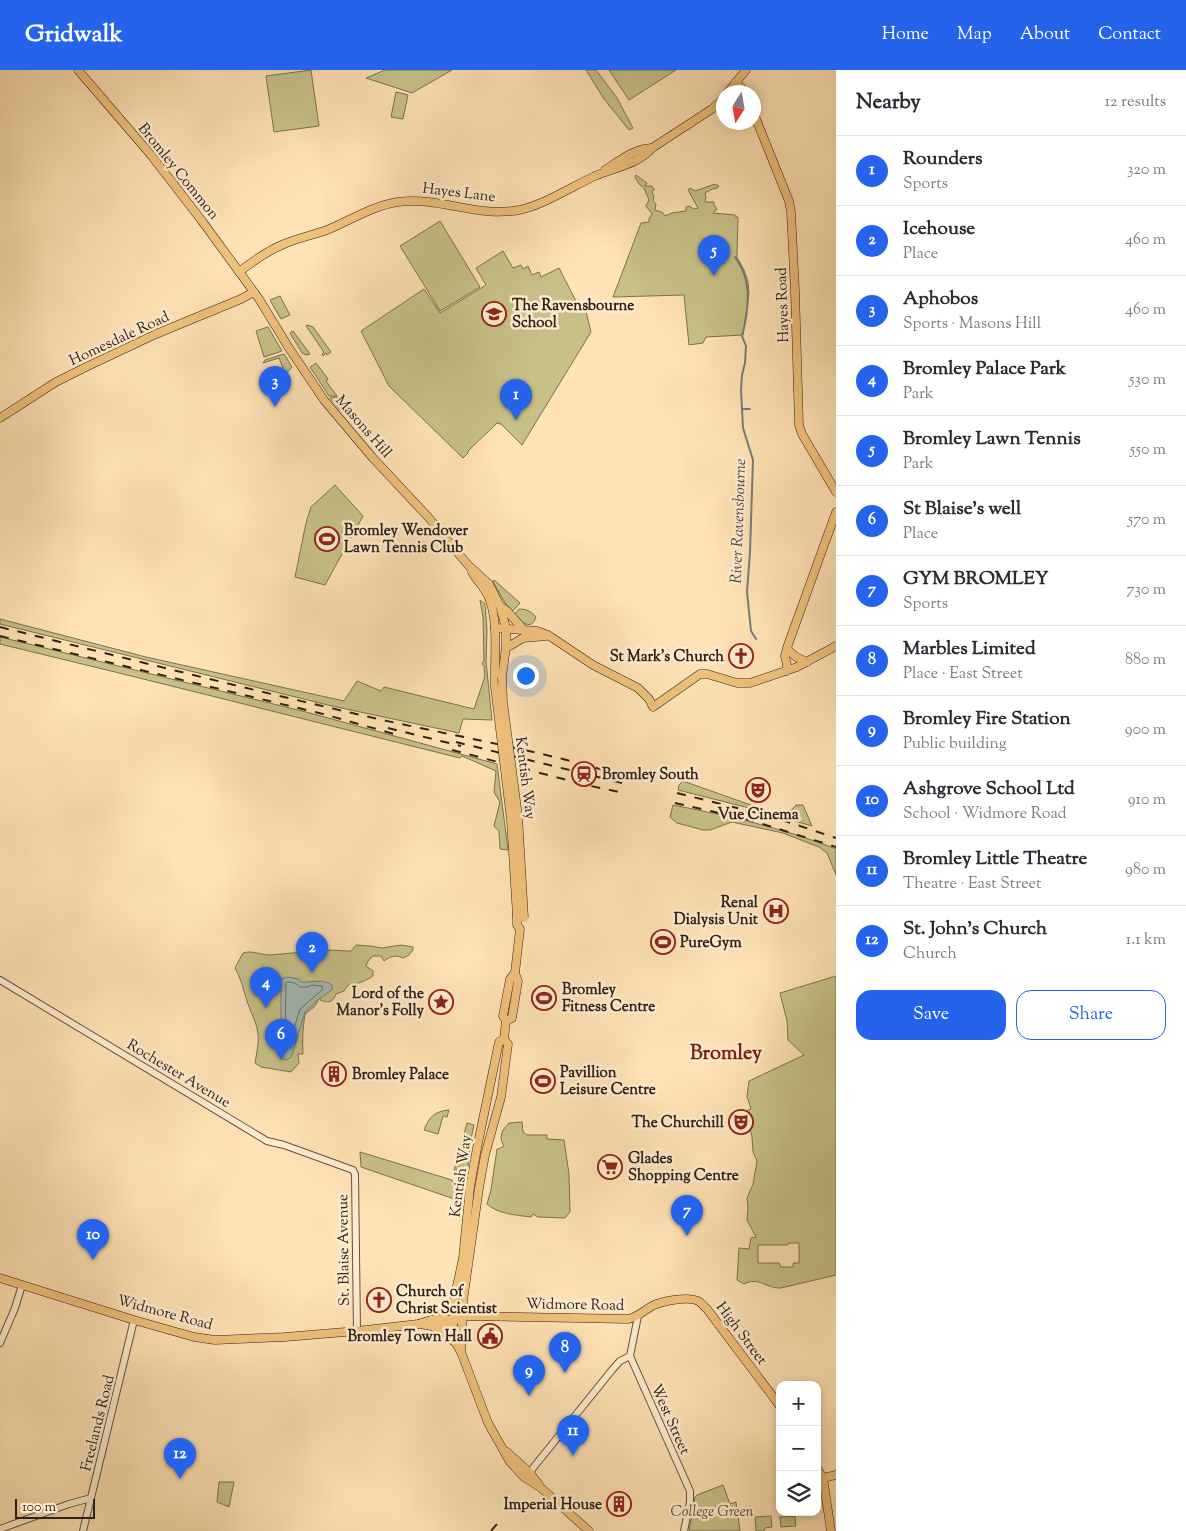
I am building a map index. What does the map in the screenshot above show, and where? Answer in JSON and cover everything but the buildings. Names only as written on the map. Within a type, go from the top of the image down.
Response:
[{"type":"main road","name":"Bromley Common","points":[[78,70],[152,155],[254,292]]},
{"type":"main road","points":[[734,85],[746,70]]},
{"type":"main road","points":[[736,82],[739,85]]},
{"type":"main road","name":"Hayes Lane","points":[[239,272],[250,263],[284,243],[328,230],[373,208],[399,202],[423,201],[490,211],[517,210],[533,206],[596,176],[634,161],[716,105]]},
{"type":"main road","name":"Hayes Road","points":[[760,130],[791,212],[799,425],[802,434],[836,492]]},
{"type":"main road","name":"Homesdale Road","points":[[0,418],[56,382],[86,367],[156,334],[254,292]]},
{"type":"main road","name":"Masons Hill","points":[[254,292],[264,305],[298,363],[324,400],[372,458],[428,518],[468,566],[488,596],[492,607],[495,628]]},
{"type":"main road","points":[[786,671],[785,656],[787,649],[836,512]]},
{"type":"main road","name":"Masons Hill","points":[[468,566],[489,584],[500,606],[506,628]]},
{"type":"main road","points":[[500,606],[507,611],[523,630]]},
{"type":"main road","points":[[495,628],[537,631],[548,635],[593,665],[638,688],[649,699],[653,707],[700,674],[707,674],[737,683],[746,683],[797,667],[836,646]]},
{"type":"main road","name":"Kentish Way","points":[[456,1344],[453,1331],[454,1300],[462,1258],[470,1187],[499,1042],[504,1039],[509,1020],[503,1016],[510,980],[515,973],[520,929],[524,925],[521,917],[516,877],[495,687],[495,628]]},
{"type":"main road","name":"Kentish Way","points":[[506,628],[506,648],[502,677],[503,702],[518,816],[521,917]]},
{"type":"main road","points":[[506,648],[523,638],[548,635]]},
{"type":"main road","points":[[787,649],[796,657],[806,662]]},
{"type":"main road","points":[[787,649],[797,667]]},
{"type":"main road","name":"Kentish Way","points":[[461,1352],[462,1317],[481,1175],[502,1094],[508,1044],[504,1039]]},
{"type":"main road","name":"Widmore Road","points":[[0,1278],[134,1320],[194,1337],[215,1340],[357,1331],[418,1324],[442,1318],[453,1321]]},
{"type":"main road","name":"High Street","points":[[638,1316],[652,1306],[674,1300],[692,1299],[699,1302],[707,1309],[741,1352],[776,1400]]},
{"type":"main road","name":"Widmore Road","points":[[418,1324],[440,1325],[462,1317],[477,1316],[625,1319],[638,1316]]},
{"type":"main road","points":[[432,1326],[456,1344],[461,1352],[488,1423],[510,1462],[588,1531]]},
{"type":"main road","points":[[818,1471],[822,1478],[831,1531]]},
{"type":"main road","points":[[822,1478],[836,1475]]},
{"type":"street","name":"Rochester Avenue","points":[[0,980],[267,1141],[284,1145],[353,1170]]},
{"type":"street","name":"St. Blaise Avenue","points":[[353,1170],[355,1174],[357,1331]]},
{"type":"street","points":[[0,1343],[15,1308],[22,1284]]},
{"type":"street","points":[[529,1477],[533,1468],[620,1360],[630,1356],[638,1316]]},
{"type":"street","name":"Freelands Road","points":[[83,1531],[134,1320]]},
{"type":"street","name":"West Street","points":[[630,1356],[690,1491],[690,1502],[684,1531]]},
{"type":"street","points":[[0,1529],[91,1498]]},
{"type":"green space","points":[[311,70],[319,126],[274,132],[266,76]]},
{"type":"green space","points":[[385,70],[452,70],[412,93],[366,78]]},
{"type":"green space","points":[[586,70],[596,70],[617,98],[633,128],[629,130],[604,99]]},
{"type":"green space","points":[[609,70],[676,70],[629,100]]},
{"type":"green space","points":[[396,92],[408,95],[403,119],[391,117]]},
{"type":"green space","points":[[636,175],[647,183],[645,186],[652,186],[654,189],[652,193],[654,196],[653,201],[656,204],[655,210],[662,212],[665,216],[686,211],[686,207],[689,206],[694,209],[698,208],[688,190],[690,188],[695,191],[715,184],[719,186],[705,193],[705,202],[714,202],[717,209],[713,213],[735,215],[738,217],[737,257],[748,282],[749,293],[743,335],[706,337],[703,343],[689,345],[684,295],[613,297],[641,223],[649,222],[652,214],[646,206],[649,200],[644,188],[635,177]]},
{"type":"green space","points":[[440,221],[480,287],[440,311],[400,246]]},
{"type":"green space","points":[[503,251],[513,268],[521,265],[523,269],[528,266],[532,275],[539,272],[541,277],[559,268],[580,309],[585,307],[591,332],[522,445],[501,424],[497,423],[463,458],[389,386],[361,331],[424,289],[440,313],[486,285],[476,268]]},
{"type":"green space","points":[[280,296],[290,315],[281,319],[270,300]]},
{"type":"green space","points":[[307,325],[313,327],[331,352],[323,356],[324,352]]},
{"type":"green space","points":[[268,327],[282,351],[264,357],[256,331]]},
{"type":"green space","points":[[293,331],[310,354],[302,353],[290,333]]},
{"type":"green space","points":[[284,354],[292,367],[280,381],[277,370],[283,368],[279,358],[263,363],[265,360]]},
{"type":"green space","points":[[316,363],[328,379],[326,381],[337,396],[329,396],[310,367]]},
{"type":"green space","points":[[338,397],[345,406],[340,410],[330,398]]},
{"type":"green space","name":"Bromley Wendover Lawn Tennis Club","points":[[335,485],[363,516],[325,585],[295,577],[311,507]]},
{"type":"green space","points":[[494,580],[520,603],[511,613],[493,582]]},
{"type":"green space","points":[[480,600],[485,604],[487,630],[486,661],[492,720],[463,719],[459,733],[332,706],[0,624],[0,619],[146,657],[344,701],[357,681],[381,691],[384,687],[474,709],[485,676],[482,664],[484,660],[483,617]]},
{"type":"green space","points":[[519,609],[526,610],[536,617],[531,624],[526,624],[514,615]]},
{"type":"green space","points":[[0,637],[306,712],[497,764],[508,850],[500,849],[499,831],[494,826],[500,802],[494,792],[496,771],[462,756],[460,758],[0,644]]},
{"type":"green space","points":[[683,781],[779,815],[788,814],[796,805],[803,805],[812,826],[678,790],[679,785]]},
{"type":"green space","points":[[673,805],[756,823],[836,849],[836,875],[827,853],[819,847],[783,833],[732,822],[710,830],[677,823],[670,817]]},
{"type":"green space","points":[[356,945],[382,948],[401,945],[413,947],[413,950],[403,958],[398,956],[384,961],[381,956],[373,956],[366,966],[373,971],[373,976],[361,982],[348,985],[344,991],[336,994],[330,1001],[320,1000],[320,992],[325,988],[321,985],[301,985],[286,979],[283,983],[281,1045],[283,1056],[287,1055],[293,1041],[295,1033],[294,1021],[299,1009],[305,1002],[313,998],[317,998],[318,1001],[305,1014],[303,1054],[298,1054],[299,1063],[291,1072],[261,1067],[255,1063],[258,1032],[235,968],[243,953],[250,952],[270,955],[327,950],[351,951]]},
{"type":"green space","points":[[836,976],[836,1275],[776,1288],[754,1281],[744,1284],[737,1280],[739,1248],[749,1249],[751,1238],[756,1237],[747,1220],[747,1198],[753,1184],[757,1161],[753,1152],[752,1137],[746,1111],[751,1109],[747,1096],[749,1081],[804,1055],[788,1040],[787,1021],[780,993]],"holes":[[[799,1243],[799,1263],[793,1263],[793,1267],[781,1267],[779,1263],[758,1263],[758,1245]]]},
{"type":"green space","points":[[449,1110],[447,1117],[443,1116],[438,1134],[424,1130],[433,1116]]},
{"type":"green space","points":[[522,1122],[523,1132],[527,1135],[547,1135],[547,1139],[564,1140],[569,1174],[570,1212],[565,1218],[538,1217],[533,1214],[531,1217],[513,1215],[496,1210],[487,1204],[497,1149],[504,1146],[501,1140],[503,1131],[509,1123]]},
{"type":"green space","points":[[467,1123],[474,1125],[467,1175],[458,1177],[457,1170],[454,1170]]},
{"type":"green space","points":[[360,1152],[452,1180],[454,1186],[465,1190],[463,1202],[361,1167]]},
{"type":"green space","points":[[219,1482],[234,1482],[229,1507],[217,1502]]},
{"type":"green space","name":"College Green","points":[[723,1485],[730,1504],[736,1502],[740,1531],[689,1531],[695,1497]]},
{"type":"green space","points":[[771,1516],[772,1527],[765,1528],[764,1531],[756,1531],[755,1517]]},
{"type":"green space","points":[[795,1516],[796,1526],[781,1527],[780,1517]]},
{"type":"water","points":[[287,977],[299,979],[301,982],[317,981],[328,983],[332,985],[332,990],[305,1012],[292,1055],[285,1060],[279,1054],[281,1048],[281,979]]},
{"type":"waterway","name":"River Ravensbourne","points":[[735,257],[743,271],[748,295],[742,336],[746,346],[741,390],[743,428],[753,460],[747,592],[751,631],[756,639]]},
{"type":"waterway","name":"River Ravensbourne","points":[[742,409],[750,409]]},
{"type":"railway","points":[[0,627],[319,705],[562,759],[627,777]]},
{"type":"railway","points":[[0,636],[323,714],[394,734]]},
{"type":"railway","points":[[388,728],[461,746]]},
{"type":"railway","points":[[456,742],[626,784]]},
{"type":"railway","points":[[452,750],[624,793]]},
{"type":"railway","points":[[677,793],[773,817],[836,838]]},
{"type":"railway","points":[[675,803],[750,820],[836,847]]},
{"type":"railway","points":[[491,1531],[497,1524]]},
{"type":"place","name":"Bromley Lawn Tennis","points":[[714,276]]},
{"type":"place","name":"The Ravensbourne School","points":[[494,314]]},
{"type":"place","name":"Aphobos","points":[[275,407]]},
{"type":"place","name":"Rounders","points":[[516,420]]},
{"type":"place","name":"Bromley Wendover Lawn Tennis Club","points":[[327,539]]},
{"type":"place","name":"St Mark's Church","points":[[741,656]]},
{"type":"place","name":"Bromley South","points":[[584,774]]},
{"type":"place","name":"Vue Cinema","points":[[758,790]]},
{"type":"place","name":"Renal Dialysis Unit","points":[[776,911]]},
{"type":"place","name":"PureGym","points":[[663,942]]},
{"type":"place","name":"Icehouse","points":[[312,973]]},
{"type":"place","name":"Bromley Fitness Centre","points":[[544,998]]},
{"type":"place","name":"Lord of the Manor's Folly","points":[[441,1002]]},
{"type":"place","name":"Bromley Palace Park","points":[[266,1008]]},
{"type":"place","name":"St Blaise's well","points":[[281,1060]]},
{"type":"place","name":"Bromley Palace","points":[[334,1074]]},
{"type":"place","name":"Pavillion Leisure Centre","points":[[543,1081]]},
{"type":"place","name":"The Churchill","points":[[741,1122]]},
{"type":"place","name":"Glades Shopping Centre","points":[[610,1167]]},
{"type":"place","name":"GYM BROMLEY","points":[[687,1236]]},
{"type":"place","name":"Ashgrove School Ltd","points":[[93,1260]]},
{"type":"place","name":"Church of Christ Scientist","points":[[379,1300]]},
{"type":"place","name":"Bromley Town Hall","points":[[490,1336]]},
{"type":"place","name":"Marbles Limited","points":[[565,1373]]},
{"type":"place","name":"Bromley Fire Station","points":[[529,1396]]},
{"type":"place","name":"Bromley Little Theatre","points":[[573,1456]]},
{"type":"place","name":"St. John's Church","points":[[180,1479]]},
{"type":"place","name":"Imperial House","points":[[619,1504]]},
{"type":"district","name":"Bromley","points":[[726,1052]]}]
